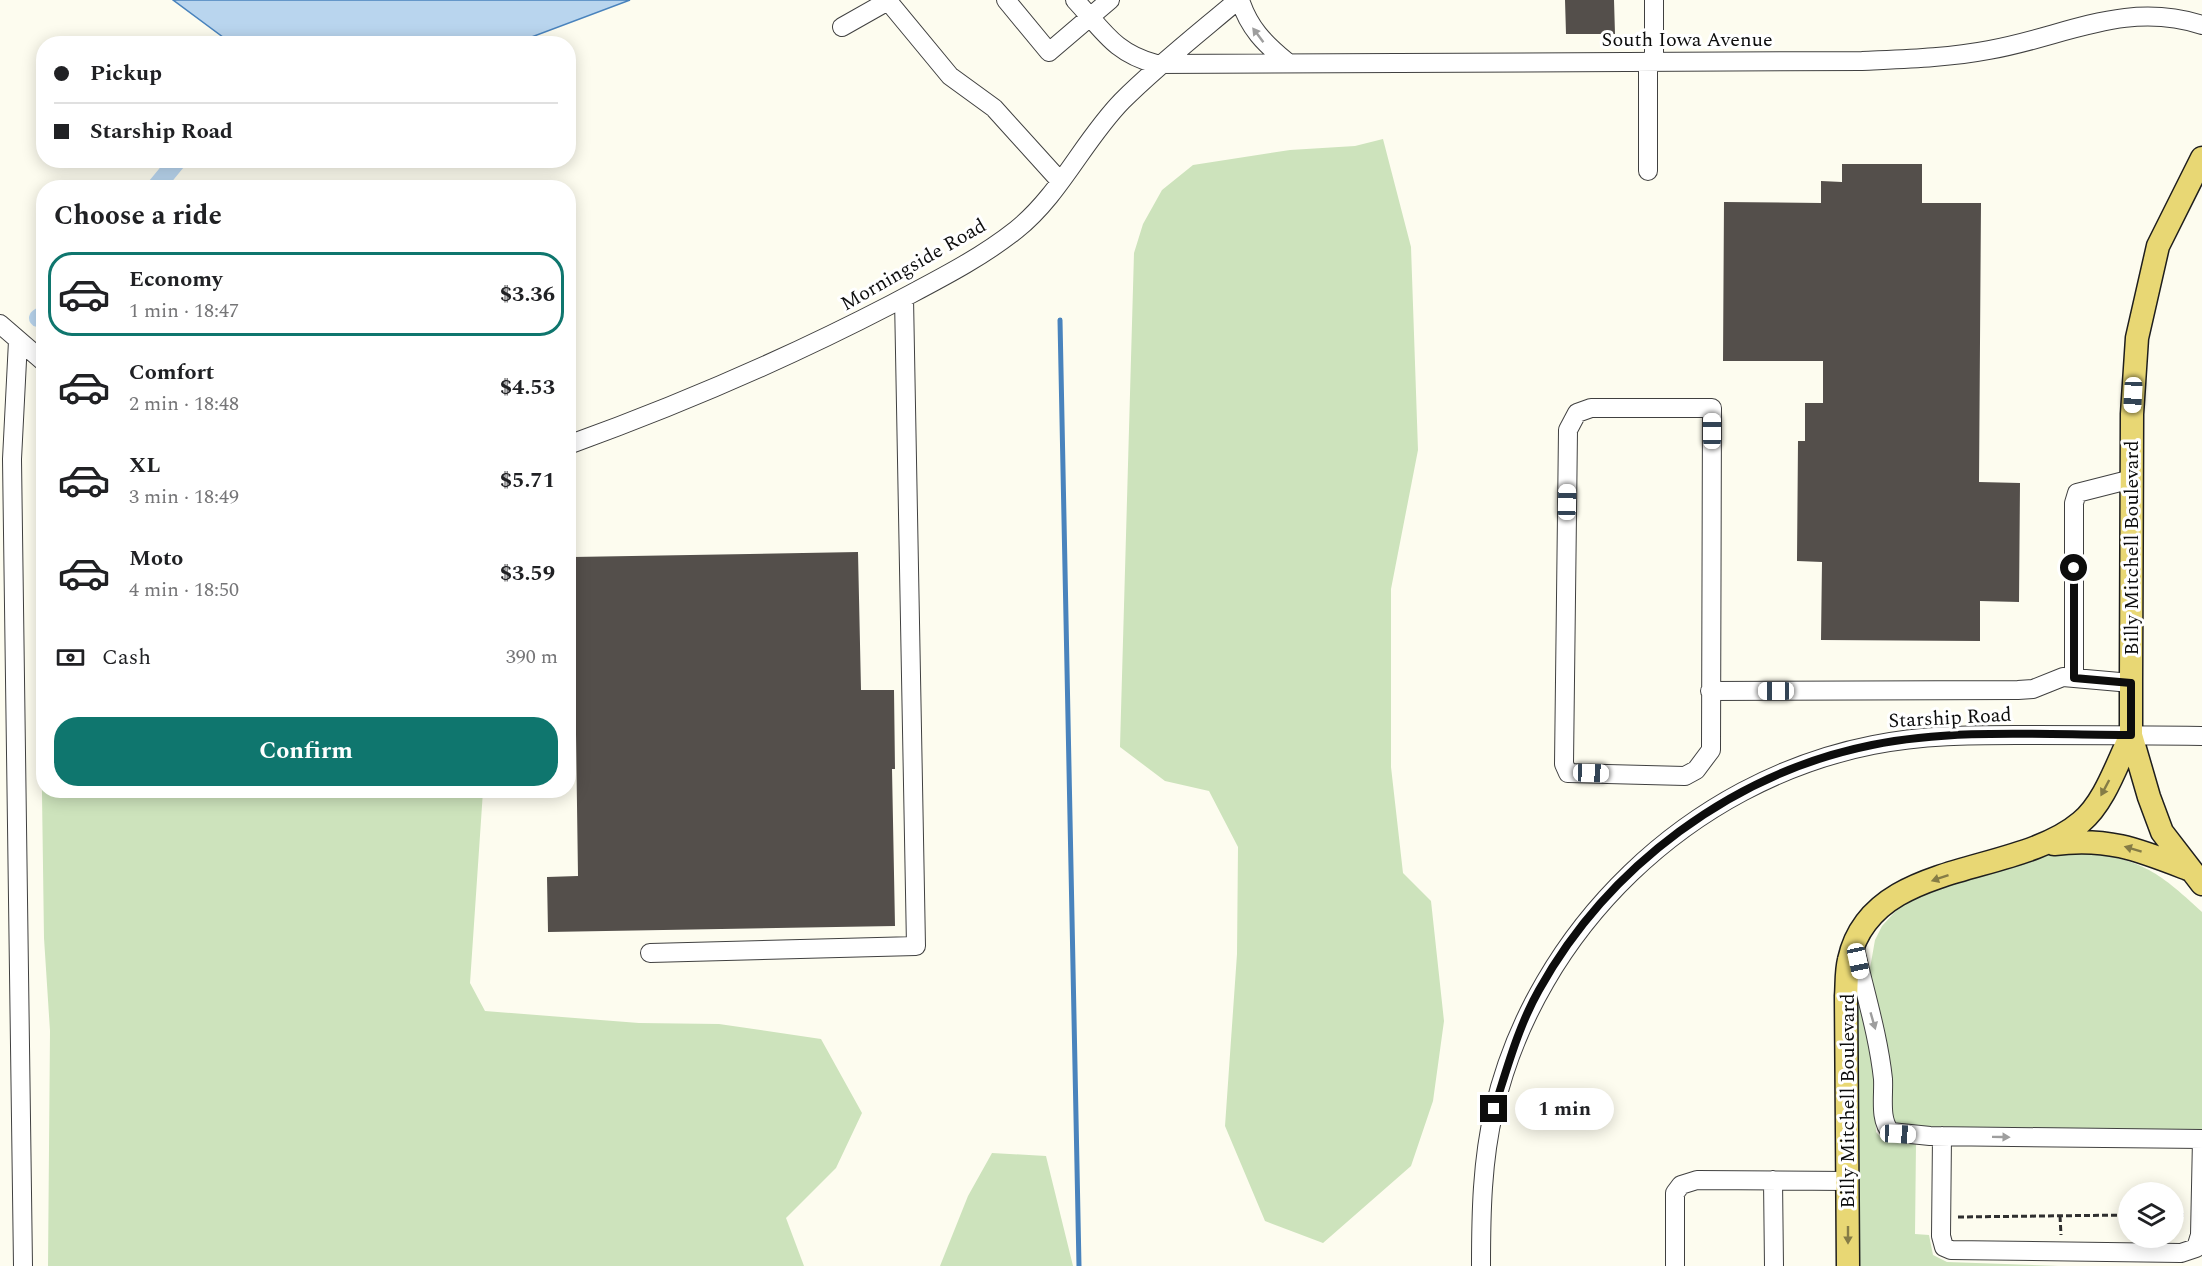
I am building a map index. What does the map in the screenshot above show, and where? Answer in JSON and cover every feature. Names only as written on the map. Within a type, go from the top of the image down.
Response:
[{"type":"main road","name":"Billy Mitchell Boulevard","points":[[2195,876],[2162,832],[2131,735],[2132,479],[2137,338],[2143,302],[2158,246],[2202,158]]},
{"type":"main road","name":"Billy Mitchell Boulevard","points":[[1848,1266],[1846,996],[1849,961],[1854,944],[1875,910],[1900,892],[2040,845],[2083,821],[2103,792],[2131,735]]},
{"type":"main road","points":[[2040,845],[2083,840],[2109,843],[2195,876]]},
{"type":"street","name":"South Iowa Avenue","points":[[1075,0],[1111,42],[1125,53],[1148,62],[1164,63],[1862,61],[1960,55],[1991,50],[2129,13],[2180,16],[2202,24]]},
{"type":"street","points":[[1009,1],[1050,52],[1110,0]]},
{"type":"street","points":[[1239,0],[1247,20],[1262,42],[1287,62]]},
{"type":"street","name":"Morningside Road","points":[[576,442],[633,422],[831,336],[959,269],[1017,229],[1042,205],[1122,101],[1239,0]]},
{"type":"street","points":[[1648,171],[1654,0]]},
{"type":"street","points":[[842,27],[888,1],[950,76],[994,108],[1060,181]]},
{"type":"street","points":[[650,953],[916,946],[904,298]]},
{"type":"street","points":[[0,324],[36,356]]},
{"type":"street","points":[[18,341],[12,459],[23,1266]]},
{"type":"street","points":[[1591,408],[1712,408],[1710,692],[1710,750],[1696,770],[1685,776],[1568,772],[1564,764],[1568,430],[1577,413],[1591,408]]},
{"type":"street","points":[[2074,678],[2074,503],[2076,493],[2132,479]]},
{"type":"street","points":[[1710,692],[2018,690],[2033,688],[2045,681],[2063,676],[2131,683]]},
{"type":"street","name":"Starship Road","points":[[1481,1266],[1482,1175],[1494,1109],[1513,1050],[1530,1010],[1539,991],[1588,917],[1627,876],[1668,840],[1711,809],[1761,782],[1821,758],[1872,745],[1961,735],[2202,736]]},
{"type":"street","points":[[1854,944],[1880,1053],[1886,1128],[1898,1134],[1942,1136],[2202,1139],[2199,1241],[2196,1248],[2187,1253],[1951,1250],[1944,1247],[1941,1236],[1942,1136]]},
{"type":"street","points":[[1675,1266],[1675,1193],[1682,1185],[1697,1180],[1848,1181]]},
{"type":"street","points":[[1773,1180],[1774,1266]]},
{"type":"path","points":[[1956,1217],[2118,1215]]},
{"type":"green space","points":[[1383,139],[1411,247],[1418,450],[1391,589],[1391,767],[1403,873],[1431,901],[1444,1021],[1433,1101],[1411,1166],[1323,1243],[1265,1221],[1225,1126],[1237,954],[1238,847],[1209,791],[1165,781],[1120,747],[1134,253],[1143,224],[1162,190],[1193,165],[1290,150],[1355,146]]},
{"type":"green space","points":[[42,798],[483,798],[470,983],[485,1011],[639,1023],[719,1024],[821,1039],[862,1113],[836,1168],[786,1218],[804,1266],[48,1266],[50,1031],[44,938]]},
{"type":"green space","points":[[2077,851],[2117,858],[2146,868],[2172,885],[2202,912],[2202,1131],[1916,1129],[1894,1123],[1869,974],[1875,940],[1882,926],[1903,903],[1973,876],[2053,852]]},
{"type":"green space","points":[[1859,1005],[1874,1061],[1876,1132],[1883,1140],[1916,1143],[1915,1234],[1929,1235],[1933,1255],[1947,1262],[2059,1266],[1859,1266],[1857,1006]]},
{"type":"green space","points":[[992,1153],[1046,1156],[1073,1266],[940,1266],[968,1196]]},
{"type":"water","points":[[173,0],[630,0],[534,36],[222,36]]},
{"type":"building","points":[[1565,0],[1614,0],[1615,34],[1566,34]]},
{"type":"building","points":[[1842,164],[1922,164],[1922,203],[1981,203],[1979,482],[2020,483],[2019,602],[1980,601],[1980,641],[1821,640],[1822,562],[1797,561],[1798,441],[1805,441],[1805,403],[1823,403],[1823,361],[1723,361],[1724,202],[1821,203],[1821,181],[1842,182]]},
{"type":"building","points":[[858,552],[861,690],[894,690],[895,769],[892,769],[895,926],[548,932],[547,877],[578,876],[576,557]]},
{"type":"waterway","points":[[162,180],[171,168]]},
{"type":"waterway","points":[[1060,320],[1079,1266]]},
{"type":"route","points":[[1494,1109],[1513,1050],[1539,991],[1588,917],[1627,876],[1668,840],[1711,809],[1761,782],[1821,758],[1872,745],[1923,737],[1961,735],[2131,735],[2131,683],[2074,678],[2074,568]]}]
